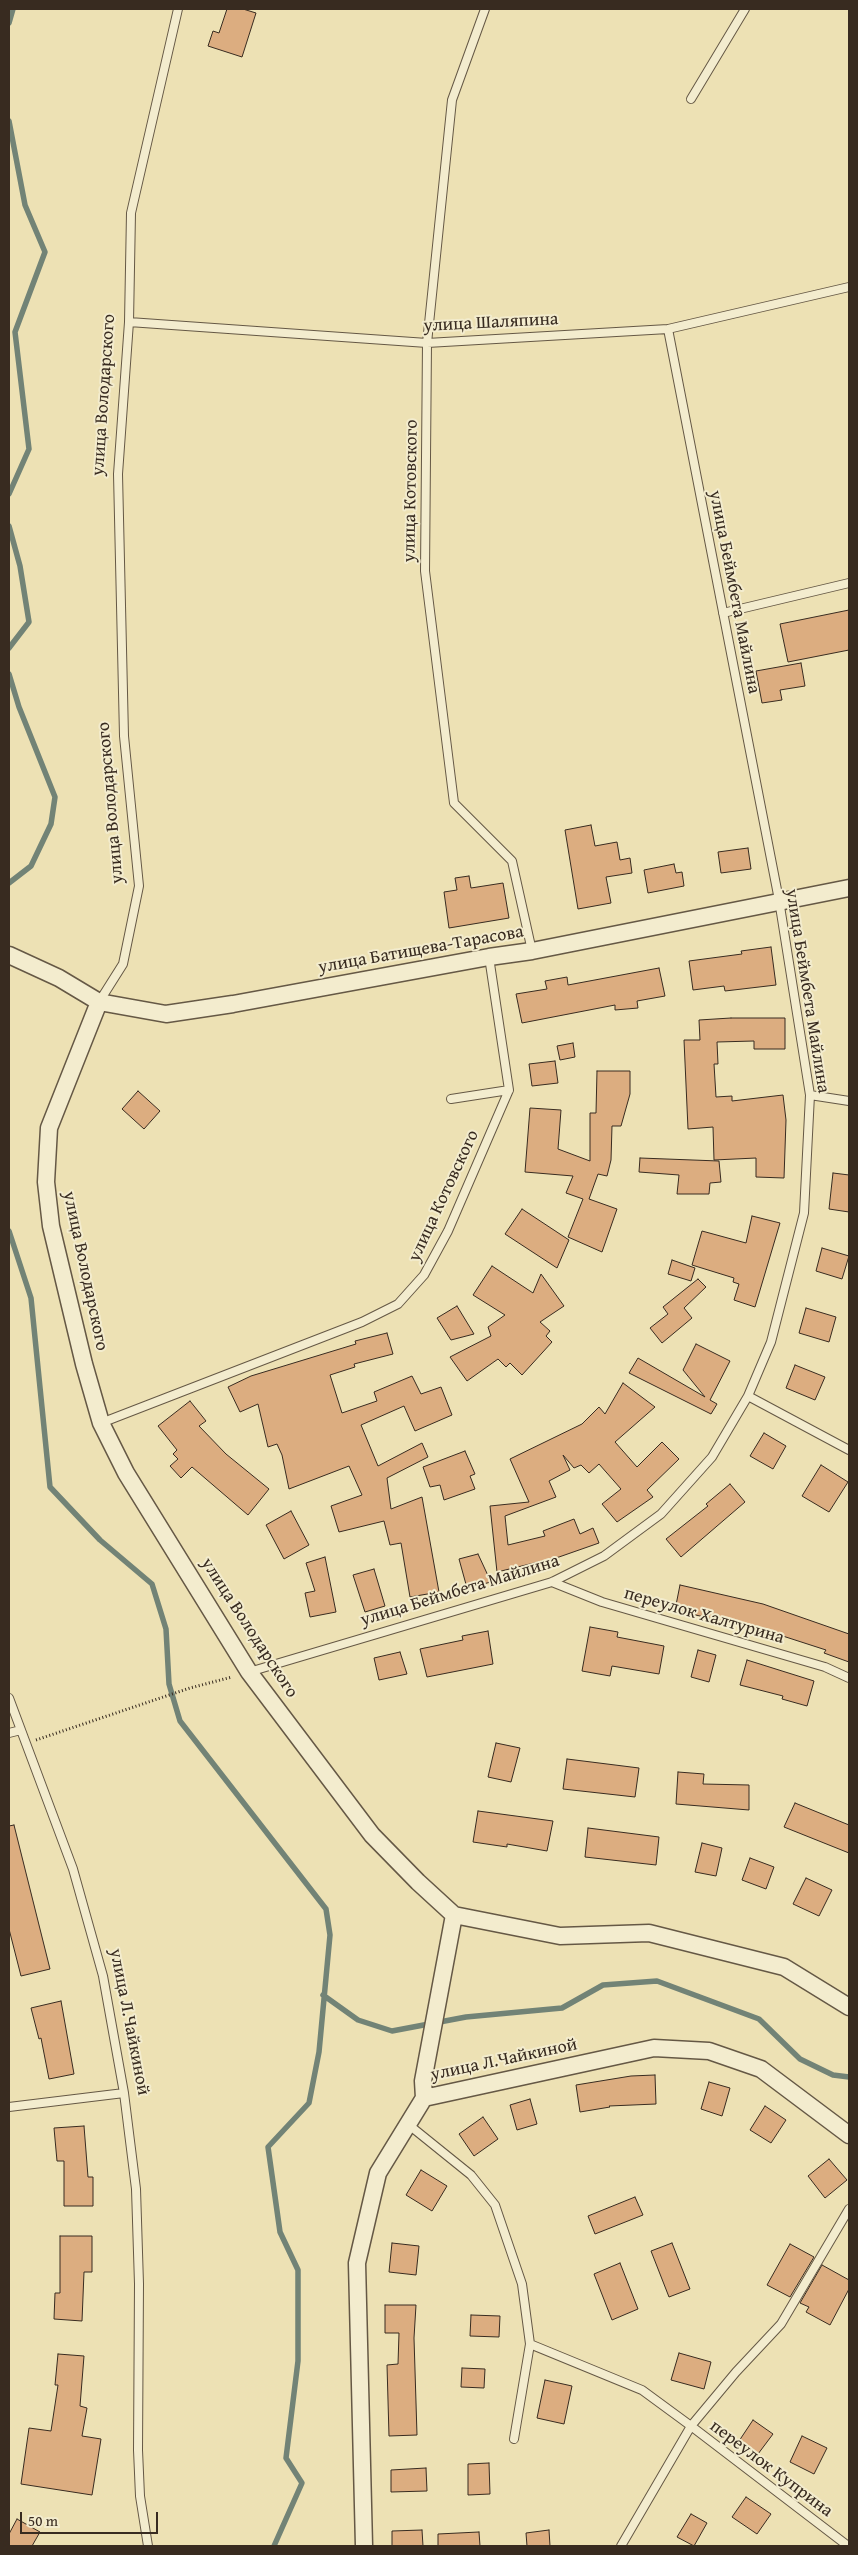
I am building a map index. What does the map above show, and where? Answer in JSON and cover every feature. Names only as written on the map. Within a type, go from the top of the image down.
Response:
[{"type":"street","name":"улица Батищева-Тарасова","points":[[9,955],[59,978],[98,1002],[166,1014],[233,1004],[489,957],[532,951],[779,900],[849,888]]},
{"type":"street","name":"улица Володарского","points":[[98,1002],[49,1128],[46,1182],[51,1226],[84,1364],[101,1423],[126,1473],[249,1672],[372,1835],[418,1882],[454,1915]]},
{"type":"street","points":[[424,2098],[423,2081],[454,1915],[560,1936],[649,1933],[784,1967],[849,2007]]},
{"type":"street","name":"улица Л.Чайкиной","points":[[364,2546],[358,2263],[378,2173],[409,2126],[424,2098],[654,2048],[709,2051],[761,2069],[849,2135]]},
{"type":"lane","name":"улица Володарского","points":[[98,1002],[123,964],[138,886],[124,736],[118,484],[130,322],[131,213],[178,9]]},
{"type":"lane","name":"улица Котовского","points":[[485,9],[452,100],[427,343],[425,571],[454,803],[512,861],[532,951]]},
{"type":"lane","points":[[691,99],[745,9]]},
{"type":"lane","name":"улица Шаляпина","points":[[130,322],[427,343],[668,329],[849,287]]},
{"type":"lane","name":"улица Беймбета Майлина","points":[[249,1672],[552,1582],[604,1556],[661,1514],[712,1457],[748,1396],[771,1342],[804,1213],[810,1095],[779,900],[668,329]]},
{"type":"lane","points":[[722,613],[849,583]]},
{"type":"lane","points":[[451,1099],[509,1090],[489,957]]},
{"type":"lane","name":"улица Котовского","points":[[101,1423],[362,1322],[398,1304],[424,1275],[448,1231],[509,1090]]},
{"type":"lane","points":[[810,1095],[849,1101]]},
{"type":"lane","points":[[748,1396],[849,1450]]},
{"type":"lane","name":"переулок Халтурина","points":[[552,1582],[602,1602],[825,1667],[849,1678]]},
{"type":"lane","name":"улица Л.Чайкиной","points":[[9,1698],[73,1869],[103,1976],[124,2093],[136,2189],[139,2284],[138,2450],[140,2496],[148,2546]]},
{"type":"lane","points":[[9,1733],[20,1730]]},
{"type":"lane","points":[[9,2107],[124,2093]]},
{"type":"lane","points":[[409,2126],[471,2175],[495,2205],[522,2284],[530,2344],[514,2439]]},
{"type":"lane","points":[[530,2344],[642,2390],[691,2426],[736,2372],[781,2324],[849,2209]]},
{"type":"lane","name":"переулок Куприна","points":[[621,2546],[691,2426],[848,2546]]},
{"type":"path","points":[[26,1743],[153,1702],[190,1688],[249,1672]]},
{"type":"building","points":[[227,9],[243,9],[256,13],[242,57],[208,46],[213,31],[219,33]]},
{"type":"building","points":[[849,610],[849,650],[788,662],[780,624]]},
{"type":"building","points":[[801,663],[805,686],[780,690],[782,700],[762,703],[756,671]]},
{"type":"building","points":[[591,825],[595,846],[617,842],[620,860],[630,858],[632,873],[606,877],[611,903],[578,909],[565,830]]},
{"type":"building","points":[[748,848],[751,869],[721,873],[718,852]]},
{"type":"building","points":[[674,864],[676,873],[682,872],[684,886],[648,893],[644,870]]},
{"type":"building","points":[[469,876],[471,888],[503,883],[509,918],[449,928],[444,892],[457,890],[455,878]]},
{"type":"building","points":[[771,947],[776,985],[725,991],[724,986],[693,990],[689,961],[742,954],[741,951]]},
{"type":"building","points":[[659,968],[665,996],[637,1001],[638,1008],[615,1010],[615,1005],[522,1023],[516,994],[547,989],[545,981],[567,977],[568,985]]},
{"type":"building","points":[[785,1018],[785,1049],[754,1049],[754,1041],[717,1042],[718,1064],[714,1064],[716,1097],[732,1096],[732,1101],[783,1095],[786,1120],[784,1178],[756,1177],[756,1158],[714,1160],[713,1127],[688,1129],[684,1040],[700,1040],[699,1020]]},
{"type":"building","points":[[573,1043],[575,1057],[560,1060],[557,1046]]},
{"type":"building","points":[[555,1061],[558,1083],[532,1086],[529,1064]]},
{"type":"building","points":[[597,1071],[630,1071],[630,1094],[621,1126],[612,1126],[611,1160],[607,1176],[598,1174],[589,1199],[617,1209],[602,1252],[568,1237],[583,1199],[566,1193],[573,1176],[525,1172],[530,1108],[561,1110],[558,1149],[590,1161],[590,1113],[596,1113]]},
{"type":"building","points":[[138,1091],[160,1111],[144,1129],[122,1109]]},
{"type":"building","points":[[640,1158],[719,1161],[721,1182],[710,1183],[709,1194],[677,1194],[679,1175],[639,1172]]},
{"type":"building","points":[[833,1173],[849,1175],[849,1212],[829,1209]]},
{"type":"building","points":[[522,1209],[569,1240],[557,1268],[505,1234]]},
{"type":"building","points":[[752,1216],[780,1223],[755,1307],[734,1300],[739,1284],[733,1282],[734,1278],[692,1265],[702,1231],[746,1243]]},
{"type":"building","points":[[822,1248],[849,1256],[842,1279],[816,1271]]},
{"type":"building","points":[[672,1260],[695,1268],[691,1281],[668,1274]]},
{"type":"building","points":[[492,1266],[533,1293],[541,1274],[564,1306],[540,1322],[550,1331],[546,1336],[552,1342],[522,1375],[510,1363],[506,1367],[498,1359],[467,1381],[450,1357],[491,1336],[488,1327],[505,1315],[473,1295]]},
{"type":"building","points":[[698,1279],[706,1287],[684,1308],[692,1318],[662,1343],[650,1328],[668,1314],[663,1307]]},
{"type":"building","points":[[457,1306],[474,1334],[451,1340],[437,1318]]},
{"type":"building","points":[[806,1308],[836,1317],[829,1342],[799,1333]]},
{"type":"building","points":[[387,1333],[393,1354],[354,1364],[355,1367],[330,1375],[342,1413],[377,1401],[374,1392],[412,1376],[421,1394],[441,1387],[452,1415],[415,1431],[404,1406],[361,1425],[378,1466],[422,1443],[428,1457],[387,1478],[391,1509],[422,1497],[439,1592],[410,1597],[401,1543],[390,1545],[384,1521],[339,1532],[331,1506],[362,1495],[349,1466],[289,1489],[282,1455],[277,1444],[268,1447],[258,1404],[240,1412],[228,1387],[251,1376],[356,1344],[355,1341]]},
{"type":"building","points":[[696,1344],[730,1361],[710,1400],[717,1404],[711,1414],[629,1373],[638,1358],[705,1397],[683,1370]]},
{"type":"building","points":[[795,1365],[825,1377],[815,1400],[786,1388]]},
{"type":"building","points":[[623,1383],[655,1407],[615,1442],[637,1467],[662,1442],[679,1459],[647,1490],[653,1497],[617,1522],[602,1504],[621,1489],[599,1464],[589,1473],[581,1465],[574,1468],[563,1455],[570,1470],[549,1481],[556,1497],[505,1516],[508,1545],[545,1536],[543,1531],[574,1519],[580,1534],[593,1528],[599,1543],[559,1557],[497,1572],[490,1506],[529,1502],[510,1459],[582,1424],[599,1407],[605,1414]]},
{"type":"building","points":[[190,1401],[206,1421],[199,1426],[226,1454],[269,1489],[248,1515],[192,1467],[181,1478],[170,1466],[178,1459],[173,1454],[177,1450],[158,1426]]},
{"type":"building","points":[[764,1433],[786,1446],[773,1469],[750,1456]]},
{"type":"building","points":[[465,1451],[475,1474],[470,1476],[475,1489],[444,1500],[440,1485],[430,1487],[423,1467]]},
{"type":"building","points":[[821,1465],[848,1482],[829,1512],[802,1496]]},
{"type":"building","points":[[730,1484],[745,1502],[681,1557],[666,1539],[708,1506],[706,1504]]},
{"type":"building","points":[[291,1511],[309,1545],[284,1559],[266,1525]]},
{"type":"building","points":[[478,1554],[491,1582],[467,1588],[459,1559]]},
{"type":"building","points":[[325,1557],[336,1612],[310,1617],[305,1593],[315,1591],[306,1563]]},
{"type":"building","points":[[374,1569],[385,1606],[365,1612],[353,1575]]},
{"type":"building","points":[[680,1585],[763,1604],[849,1634],[849,1662],[824,1653],[826,1650],[758,1628],[758,1630],[675,1610]]},
{"type":"building","points":[[590,1627],[618,1632],[617,1637],[664,1646],[659,1674],[612,1666],[610,1676],[582,1671]]},
{"type":"building","points":[[488,1631],[493,1664],[427,1677],[420,1649],[463,1640],[462,1636]]},
{"type":"building","points":[[698,1650],[716,1655],[709,1682],[691,1677]]},
{"type":"building","points":[[400,1652],[407,1674],[379,1680],[374,1658]]},
{"type":"building","points":[[747,1660],[814,1681],[807,1706],[782,1699],[783,1696],[740,1685]]},
{"type":"building","points":[[496,1743],[520,1748],[511,1782],[488,1777]]},
{"type":"building","points":[[567,1759],[639,1768],[635,1797],[563,1789]]},
{"type":"building","points":[[678,1772],[704,1774],[703,1784],[749,1785],[749,1810],[676,1804]]},
{"type":"building","points":[[795,1803],[849,1825],[849,1853],[784,1827]]},
{"type":"building","points":[[478,1811],[553,1821],[547,1851],[507,1844],[507,1847],[473,1842]]},
{"type":"building","points":[[14,1825],[50,1969],[21,1976],[9,1929],[9,1826]]},
{"type":"building","points":[[588,1828],[659,1837],[656,1865],[585,1857]]},
{"type":"building","points":[[702,1843],[722,1848],[716,1876],[695,1872]]},
{"type":"building","points":[[750,1858],[774,1867],[766,1889],[742,1880]]},
{"type":"building","points":[[806,1878],[832,1890],[819,1916],[793,1904]]},
{"type":"building","points":[[61,2001],[74,2074],[49,2079],[41,2038],[39,2039],[31,2008]]},
{"type":"building","points":[[655,2075],[656,2104],[609,2106],[580,2112],[576,2085],[631,2076]]},
{"type":"building","points":[[709,2082],[730,2088],[722,2116],[701,2109]]},
{"type":"building","points":[[530,2099],[537,2124],[517,2130],[510,2105]]},
{"type":"building","points":[[765,2106],[786,2120],[771,2143],[750,2130]]},
{"type":"building","points":[[483,2117],[498,2139],[474,2156],[459,2134]]},
{"type":"building","points":[[84,2126],[88,2177],[93,2177],[93,2206],[64,2206],[64,2161],[57,2161],[54,2128]]},
{"type":"building","points":[[829,2159],[847,2180],[825,2198],[808,2176]]},
{"type":"building","points":[[421,2170],[447,2186],[432,2211],[406,2195]]},
{"type":"building","points":[[635,2197],[643,2215],[595,2234],[588,2216]]},
{"type":"building","points":[[60,2236],[92,2236],[92,2272],[84,2272],[82,2321],[54,2319],[55,2293],[60,2293]]},
{"type":"building","points":[[392,2243],[419,2246],[416,2275],[389,2272]]},
{"type":"building","points":[[672,2243],[690,2289],[669,2297],[651,2251]]},
{"type":"building","points":[[790,2244],[814,2257],[790,2297],[767,2285]]},
{"type":"building","points":[[620,2263],[638,2309],[612,2320],[594,2274]]},
{"type":"building","points":[[822,2265],[849,2280],[849,2289],[830,2325],[806,2312],[809,2307],[800,2303]]},
{"type":"building","points":[[385,2305],[416,2305],[414,2338],[417,2435],[389,2436],[387,2365],[398,2364],[399,2333],[385,2333]]},
{"type":"building","points":[[471,2315],[500,2316],[499,2337],[470,2336]]},
{"type":"building","points":[[679,2353],[711,2362],[704,2389],[671,2380]]},
{"type":"building","points":[[58,2354],[84,2356],[80,2406],[87,2408],[82,2436],[101,2439],[92,2495],[21,2484],[29,2428],[51,2431],[58,2385],[55,2385]]},
{"type":"building","points":[[462,2368],[485,2369],[484,2388],[461,2387]]},
{"type":"building","points":[[545,2380],[572,2386],[564,2424],[537,2418]]},
{"type":"building","points":[[753,2420],[773,2434],[758,2454],[739,2441]]},
{"type":"building","points":[[802,2436],[827,2448],[814,2474],[790,2462]]},
{"type":"building","points":[[489,2463],[490,2494],[468,2495],[468,2464]]},
{"type":"building","points":[[426,2468],[427,2491],[391,2492],[391,2470]]},
{"type":"building","points":[[746,2497],[771,2514],[757,2534],[732,2517]]},
{"type":"building","points":[[691,2514],[707,2523],[694,2546],[677,2537]]},
{"type":"building","points":[[17,2519],[40,2532],[32,2546],[9,2546],[9,2534]]},
{"type":"building","points":[[422,2530],[423,2546],[392,2546],[392,2531]]},
{"type":"building","points":[[549,2530],[550,2546],[527,2546],[526,2533]]},
{"type":"building","points":[[479,2532],[480,2546],[438,2546],[438,2534]]},
{"type":"waterway","points":[[9,23],[13,9]]},
{"type":"waterway","points":[[9,121],[25,205],[45,252],[15,332],[29,449],[9,494]]},
{"type":"waterway","points":[[9,526],[20,566],[29,622],[9,648]]},
{"type":"waterway","points":[[9,674],[19,707],[55,797],[51,824],[31,866],[9,883]]},
{"type":"waterway","points":[[9,1231],[31,1298],[50,1487],[100,1540],[152,1584],[166,1629],[169,1684],[180,1721],[326,1909],[330,1935],[319,2052],[309,2103],[268,2147],[280,2232],[298,2270],[298,2361],[286,2458],[302,2483],[274,2546]]},
{"type":"waterway","points":[[323,1995],[358,2020],[392,2031],[466,2017],[562,2008],[603,1985],[657,1981],[759,2019],[800,2059],[833,2075],[849,2077]]}]
